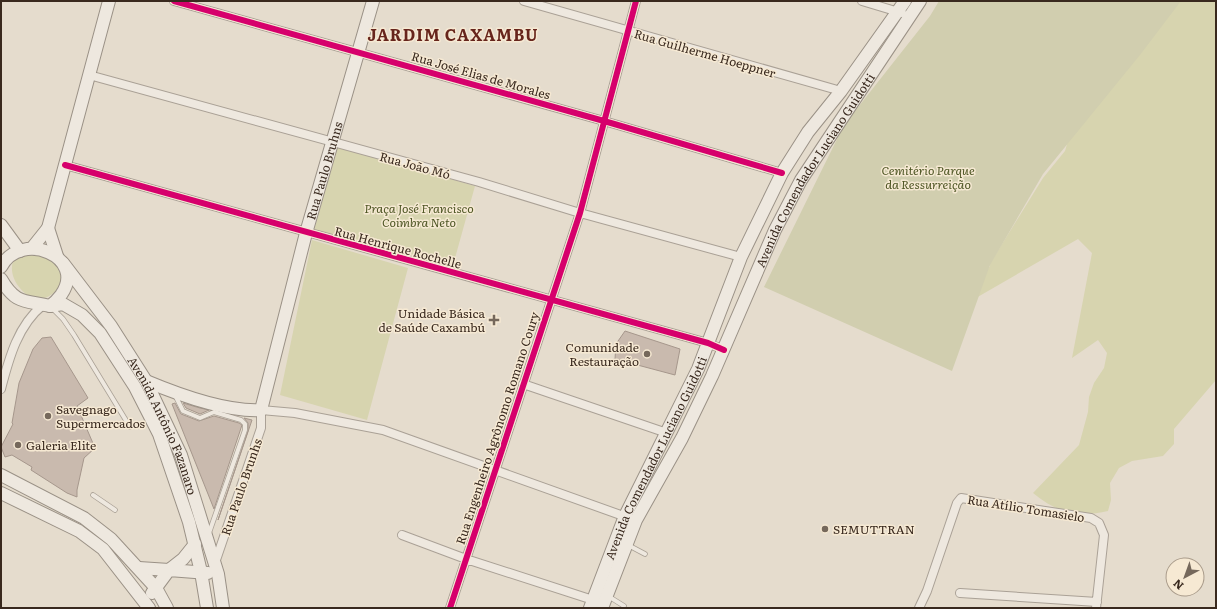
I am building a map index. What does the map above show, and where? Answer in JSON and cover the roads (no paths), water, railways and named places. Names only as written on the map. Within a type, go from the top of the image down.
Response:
[{"type":"main road","points":[[32,248],[48,228],[109,1]]},
{"type":"main road","name":"Rua Paulo Bruhns","points":[[261,410],[306,233],[373,1]]},
{"type":"main road","name":"Avenida Comendador Luciano Guidotti","points":[[592,604],[667,432],[698,369],[741,257],[782,173],[808,132],[904,10],[920,1]]},
{"type":"main road","name":"Avenida Comendador Luciano Guidotti","points":[[602,608],[626,544],[630,518],[682,438],[724,350],[775,230],[801,180],[904,10]]},
{"type":"main road","points":[[1,226],[20,252]]},
{"type":"main road","points":[[47,306],[61,295],[65,288],[66,279],[48,228]]},
{"type":"main road","points":[[1,267],[5,260],[20,252],[32,248],[47,251],[60,259]]},
{"type":"main road","name":"Avenida Antônio Fazanaro","points":[[60,259],[111,326],[146,381],[181,455],[216,569],[223,608]]},
{"type":"main road","points":[[1,279],[4,287]]},
{"type":"main road","name":"Avenida Antônio Fazanaro","points":[[4,287],[28,304],[47,306],[64,304],[82,315],[100,333],[136,387],[159,434],[189,522],[201,572],[207,608]]},
{"type":"main road","points":[[146,381],[173,391],[234,409],[261,410]]},
{"type":"main road","points":[[1,475],[84,518],[111,539],[156,588],[167,608]]},
{"type":"main road","points":[[1,484],[41,502],[50,501]]},
{"type":"main road","points":[[1,493],[79,531],[103,549],[148,607],[156,588],[169,570],[182,559],[195,544]]},
{"type":"main road","points":[[139,568],[201,572],[216,569]]},
{"type":"street","name":"Rua José Elias de Morales","points":[[174,1],[604,121],[782,173]]},
{"type":"street","name":"Rua Guilherme Hoeppner","points":[[524,1],[627,32],[841,91]]},
{"type":"street","name":"Rua Engenheiro Agrônomo Romano Coury","points":[[450,608],[580,213],[636,1]]},
{"type":"street","points":[[862,1],[904,10]]},
{"type":"street","name":"Rua João Mó","points":[[89,75],[479,182],[580,213],[741,257]]},
{"type":"street","name":"Rua Henrique Rochelle","points":[[65,165],[551,301],[708,343],[724,350]]},
{"type":"street","points":[[1,389],[23,326],[32,314],[47,306]]},
{"type":"street","points":[[523,384],[667,432]]},
{"type":"street","points":[[261,410],[298,413],[383,430],[630,518]]},
{"type":"street","name":"Rua Paulo Brunhs","points":[[216,569],[261,428],[261,410]]},
{"type":"street","name":"Rua Atílio Tomasielo","points":[[919,608],[927,591],[957,503],[962,498],[1091,518],[1099,524],[1104,536],[1097,605]]},
{"type":"street","points":[[402,536],[592,604]]},
{"type":"street","points":[[960,593],[1097,605]]},
{"type":"lane","points":[[47,306],[63,319],[74,335],[130,427]]},
{"type":"lane","points":[[173,391],[183,411],[200,418],[214,412],[241,420],[245,424],[245,430],[207,540]]},
{"type":"lane","points":[[93,495],[115,510]]},
{"type":"lane","points":[[626,544],[645,554]]},
{"type":"lane","points":[[606,595],[624,606]]},
{"type":"place","name":"Unidade Básica de Saúde Caxambú","points":[[494,320]]},
{"type":"place","name":"Comunidade Restauração","points":[[647,354]]},
{"type":"place","name":"Savegnago Supermercados","points":[[48,416]]},
{"type":"place","name":"Galeria Elite","points":[[18,445]]},
{"type":"place","name":"SEMUTTRAN","points":[[825,529]]},
{"type":"district","name":"JARDIM CAXAMBU","points":[[453,34]]},
{"type":"park label","name":"Cemitério Parque da Ressurreição","points":[[928,177]]},
{"type":"park label","name":"Praça José Francisco Coimbra Neto","points":[[419,215]]}]
